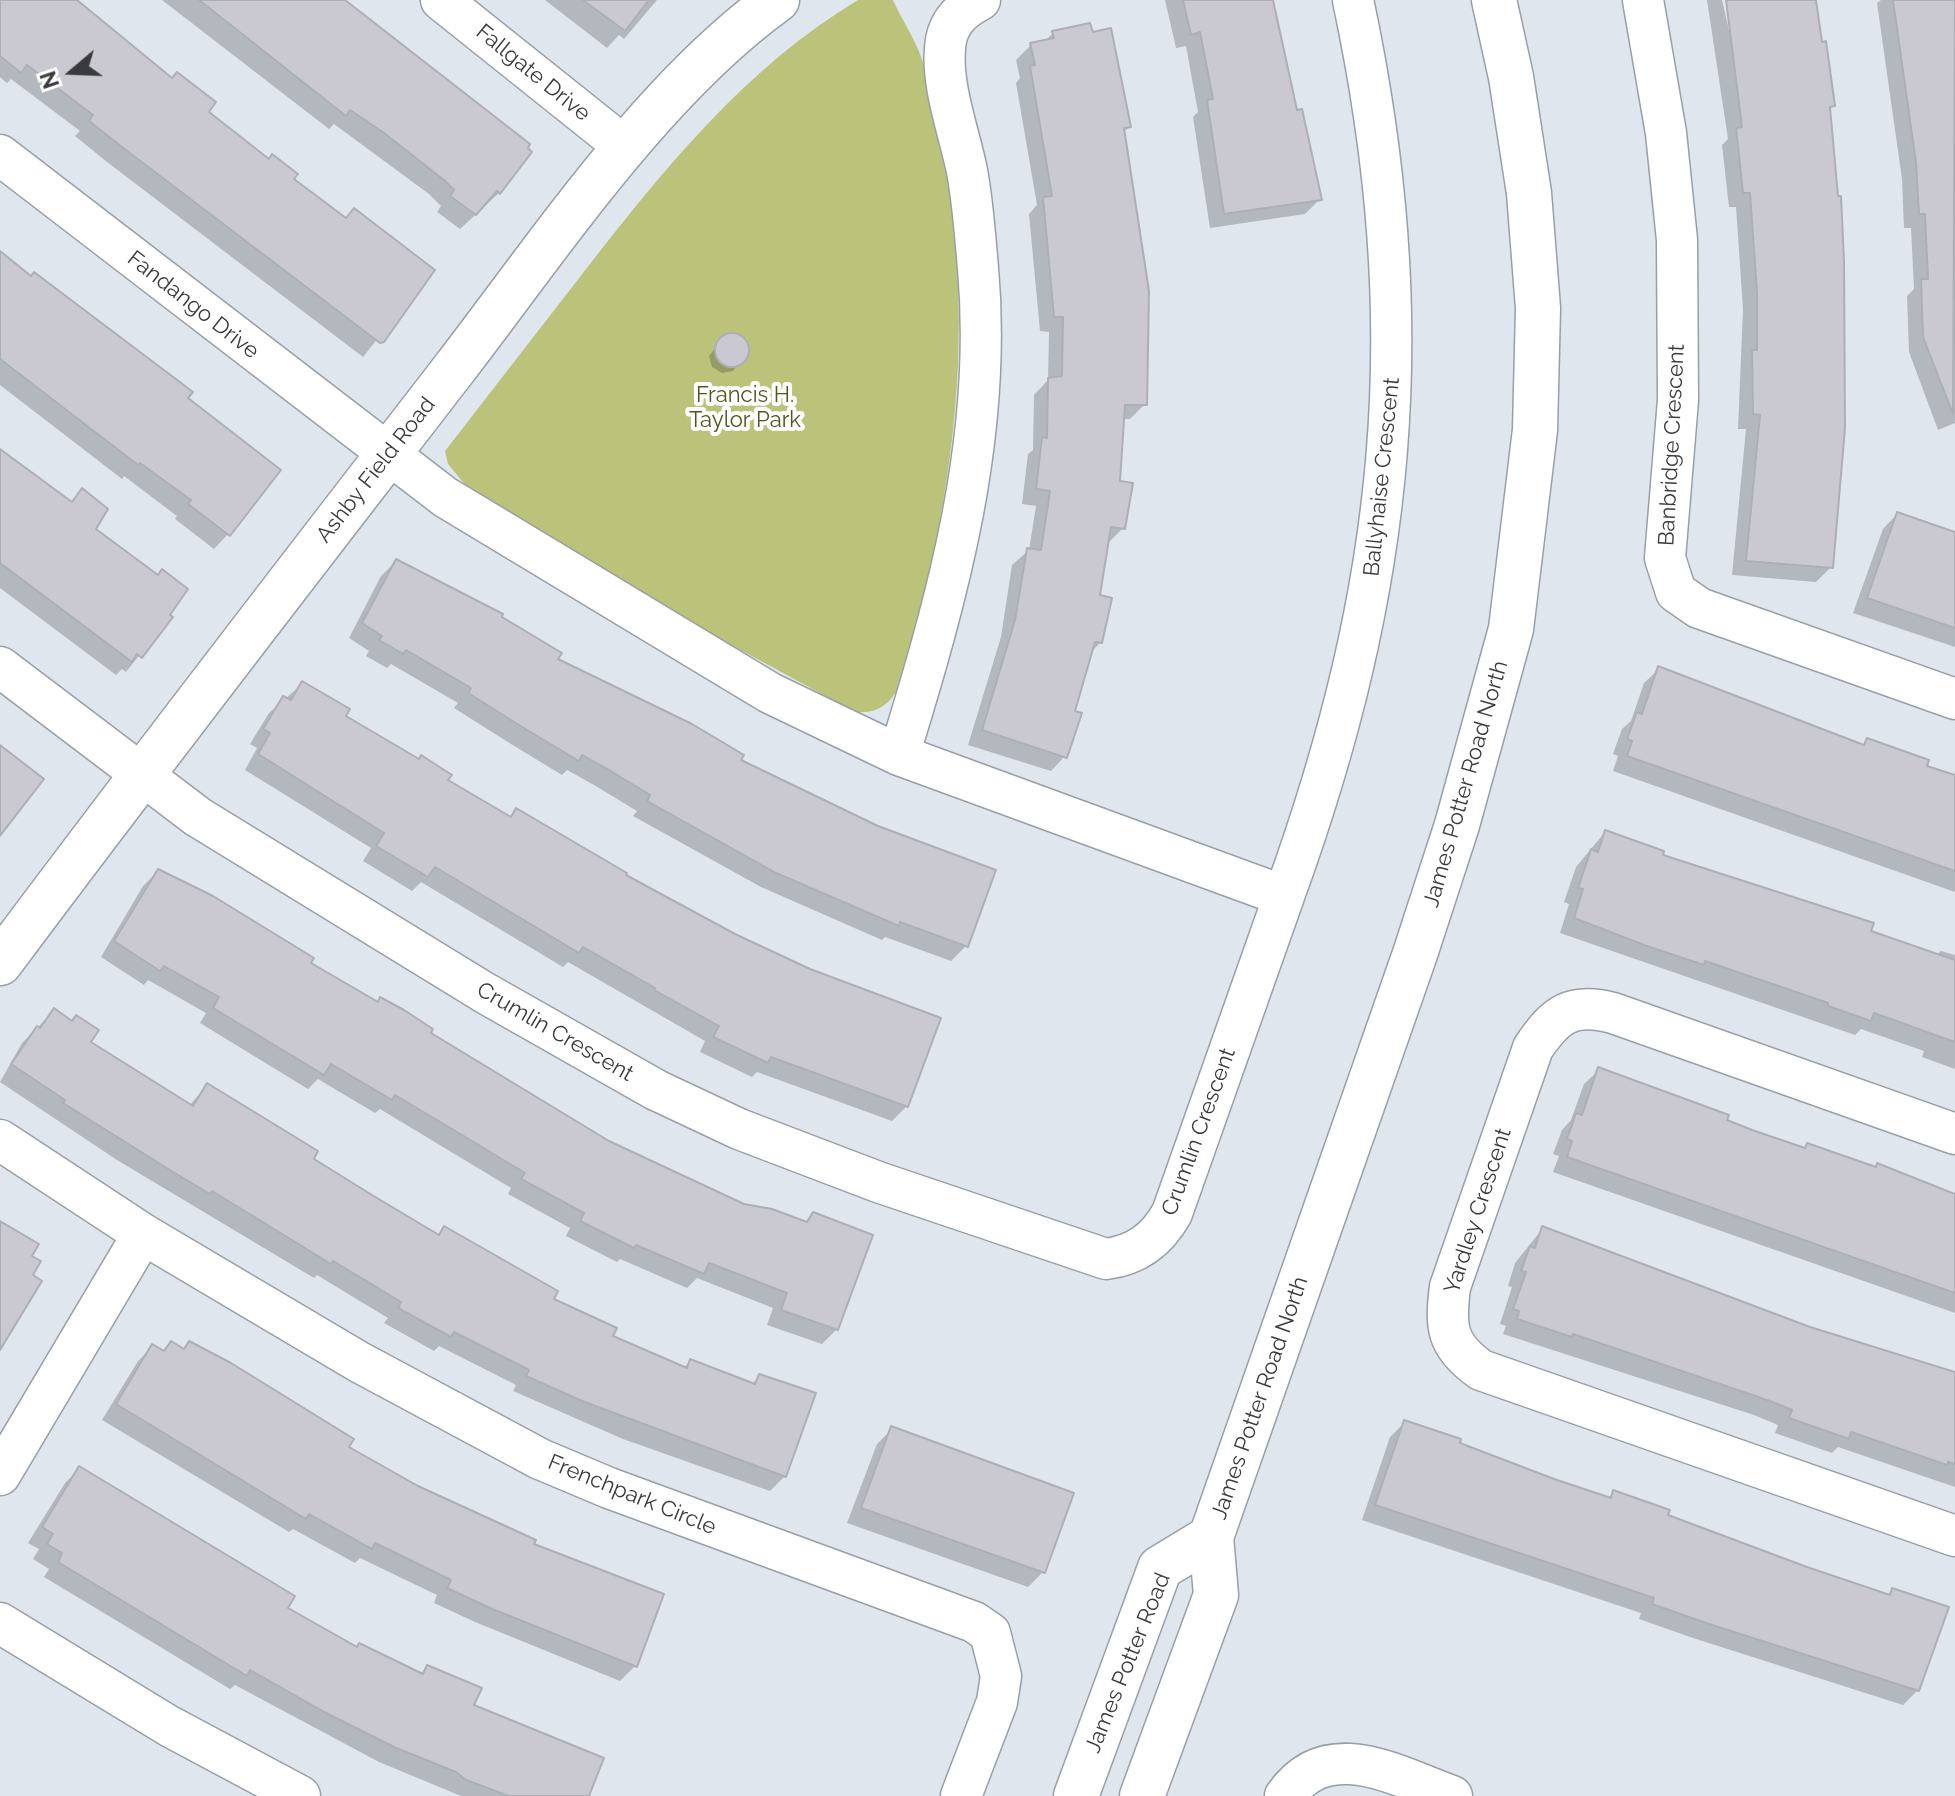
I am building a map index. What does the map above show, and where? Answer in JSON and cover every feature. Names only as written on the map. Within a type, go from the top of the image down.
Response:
[{"type":"main road","name":"Ashby Field Road","points":[[0,963],[140,774],[625,147],[725,43],[777,0]]},
{"type":"main road","name":"James Potter Road North","points":[[1211,1537],[1415,954],[1457,825],[1511,629],[1535,430],[1538,308],[1529,193],[1511,77],[1494,0]]},
{"type":"main road","name":"James Potter Road","points":[[1076,1796],[1160,1568],[1211,1537]]},
{"type":"main road","points":[[1142,1796],[1216,1595],[1211,1537]]},
{"type":"street","name":"Fallgate Drive","points":[[441,0],[625,147]]},
{"type":"street","points":[[899,755],[953,571],[971,455],[979,369],[979,277],[968,175],[946,66],[946,39],[954,19],[980,0]]},
{"type":"street","name":"Ballyhaise Crescent","points":[[1284,896],[1316,808],[1360,644],[1382,522],[1390,443],[1393,371],[1387,211],[1372,91],[1353,0]]},
{"type":"street","name":"Banbridge Crescent","points":[[1643,0],[1666,133],[1677,240],[1678,400],[1665,558],[1676,592],[1699,608],[1955,699]]},
{"type":"street","name":"Fandango Drive","points":[[0,155],[387,455]]},
{"type":"street","points":[[387,455],[445,497],[770,693],[899,755],[1284,896]]},
{"type":"street","name":"Crumlin Crescent","points":[[0,667],[198,817],[419,953],[656,1090],[739,1129],[864,1177],[1106,1259],[1122,1257],[1145,1245],[1161,1232],[1172,1213],[1284,896]]},
{"type":"street","name":"Yardley Crescent","points":[[1955,1134],[1613,1013],[1589,1009],[1568,1012],[1551,1021],[1533,1048],[1450,1287],[1446,1314],[1450,1339],[1465,1359],[1481,1370],[1955,1536]]},
{"type":"street","name":"Frenchpark Circle","points":[[0,1140],[143,1234],[359,1362],[540,1459],[609,1488],[974,1622],[990,1633],[1001,1676],[997,1702],[961,1796]]},
{"type":"street","points":[[0,1475],[143,1234]]},
{"type":"street","points":[[0,1623],[169,1726],[300,1796]]},
{"type":"street","points":[[1285,1796],[1296,1780],[1316,1767],[1337,1763],[1360,1764],[1452,1796]]},
{"type":"green space","name":"Francis H. Taylor Park","points":[[858,0],[893,0],[917,47],[927,75],[952,204],[959,297],[953,432],[931,566],[910,660],[901,683],[888,702],[869,712],[855,712],[713,635],[467,487],[448,464],[445,451],[675,159],[742,89],[817,27]]},
{"type":"building","points":[[0,0],[77,0],[172,78],[177,72],[216,102],[209,112],[269,159],[272,154],[298,174],[294,179],[346,218],[354,208],[435,270],[384,342],[380,343],[122,147],[89,121],[93,115],[27,65],[21,73],[0,56]]},
{"type":"building","points":[[199,0],[345,0],[530,144],[528,148],[532,152],[500,194],[497,191],[476,215],[450,196],[454,190],[444,180],[384,133],[350,110],[346,116]]},
{"type":"building","points":[[583,0],[649,0],[625,31]]},
{"type":"building","points":[[1183,0],[1273,0],[1297,110],[1302,109],[1322,200],[1224,214],[1207,100],[1213,99],[1200,32],[1191,35]]},
{"type":"building","points":[[1726,0],[1816,0],[1822,42],[1826,41],[1835,106],[1830,107],[1838,196],[1841,196],[1844,261],[1845,428],[1833,568],[1746,561],[1760,415],[1753,414],[1752,350],[1757,350],[1757,293],[1750,193],[1743,193],[1736,128],[1742,127]]},
{"type":"building","points":[[1893,0],[1955,0],[1953,414],[1923,337],[1921,279],[1928,279],[1925,214],[1919,214],[1916,163]]},
{"type":"building","points":[[1090,23],[1093,32],[1111,28],[1131,127],[1124,128],[1149,291],[1147,405],[1125,405],[1120,481],[1133,483],[1125,529],[1111,527],[1100,595],[1112,598],[1102,643],[1095,642],[1075,711],[1082,713],[1067,758],[982,730],[1015,620],[1027,548],[1041,550],[1050,491],[1036,489],[1042,437],[1047,438],[1048,378],[1062,376],[1063,317],[1054,317],[1043,197],[1052,196],[1030,66],[1035,65],[1030,43],[1054,38],[1052,31]]},
{"type":"building","points":[[0,251],[31,276],[34,272],[193,392],[188,398],[281,470],[230,536],[188,504],[191,500],[140,463],[138,465],[0,359]]},
{"type":"building","points":[[732,333],[744,338],[749,350],[744,362],[732,367],[720,362],[715,350],[720,338]]},
{"type":"building","points":[[0,449],[72,502],[82,488],[108,509],[96,529],[158,575],[162,569],[188,589],[170,615],[173,617],[142,658],[137,654],[132,662],[0,563]]},
{"type":"building","points":[[1897,512],[1955,532],[1955,628],[1867,598]]},
{"type":"building","points":[[396,559],[503,614],[502,617],[562,653],[558,659],[692,724],[744,755],[741,760],[878,826],[996,870],[968,947],[900,922],[899,926],[776,873],[647,801],[650,795],[609,770],[582,755],[579,761],[527,730],[468,693],[471,688],[406,650],[403,654],[379,640],[382,636],[362,623]]},
{"type":"building","points":[[1658,666],[1864,745],[1867,738],[1929,760],[1927,766],[1955,775],[1955,871],[1627,756],[1632,741],[1627,739],[1637,712],[1642,714]]},
{"type":"building","points":[[302,681],[350,709],[346,716],[419,759],[421,755],[452,775],[448,780],[511,817],[516,808],[626,875],[735,934],[810,969],[941,1018],[908,1107],[771,1057],[768,1063],[713,1037],[719,1026],[583,947],[579,953],[435,867],[428,877],[376,846],[384,833],[258,754],[270,733],[263,729],[283,696],[291,700]]},
{"type":"building","points":[[0,745],[44,779],[0,836]]},
{"type":"building","points":[[1605,830],[1664,851],[1663,855],[1874,923],[1871,931],[1955,960],[1955,1042],[1874,1013],[1871,1021],[1828,1006],[1828,1003],[1705,961],[1704,965],[1644,945],[1574,918],[1583,889],[1578,888],[1591,849],[1598,852]]},
{"type":"building","points":[[158,869],[213,896],[314,958],[311,963],[378,1002],[380,997],[404,1010],[433,1029],[431,1033],[609,1141],[744,1204],[772,1209],[807,1222],[813,1212],[873,1235],[838,1330],[781,1310],[787,1293],[709,1263],[704,1274],[636,1245],[634,1248],[580,1221],[584,1213],[521,1179],[525,1173],[462,1135],[395,1095],[392,1100],[331,1064],[324,1075],[213,1008],[219,997],[164,966],[160,971],[114,941]]},
{"type":"building","points":[[54,1008],[72,1021],[76,1015],[99,1030],[91,1042],[193,1106],[207,1083],[318,1151],[314,1159],[439,1235],[444,1226],[558,1291],[554,1299],[617,1328],[613,1336],[687,1368],[690,1359],[755,1384],[759,1374],[816,1393],[786,1477],[582,1401],[526,1376],[529,1370],[454,1332],[451,1337],[398,1308],[401,1302],[333,1261],[331,1264],[212,1191],[210,1194],[63,1103],[65,1100],[11,1064],[37,1026],[40,1028]]},
{"type":"building","points":[[1598,1067],[1729,1115],[1727,1120],[1752,1130],[1805,1148],[1807,1143],[1876,1167],[1877,1163],[1955,1194],[1955,1293],[1567,1157],[1572,1141],[1567,1139],[1576,1113],[1582,1115]]},
{"type":"building","points":[[0,1221],[39,1244],[32,1256],[41,1261],[33,1275],[42,1281],[0,1350]]},
{"type":"building","points":[[1542,1226],[1810,1327],[1955,1372],[1955,1464],[1948,1462],[1947,1465],[1851,1432],[1849,1439],[1789,1418],[1792,1410],[1770,1401],[1573,1334],[1572,1337],[1517,1319],[1519,1311],[1513,1309],[1526,1272],[1521,1271],[1530,1246],[1535,1248]]},
{"type":"building","points":[[171,1341],[184,1349],[189,1341],[231,1363],[354,1439],[349,1447],[418,1486],[536,1540],[534,1544],[664,1594],[637,1667],[447,1588],[451,1580],[375,1543],[372,1549],[309,1514],[306,1519],[116,1404],[152,1344],[164,1351]]},
{"type":"building","points":[[1404,1420],[1461,1439],[1460,1443],[1554,1479],[1611,1498],[1613,1490],[1670,1510],[1668,1515],[1807,1567],[1890,1595],[1892,1588],[1949,1607],[1919,1691],[1709,1624],[1652,1604],[1654,1598],[1375,1505]]},
{"type":"building","points":[[891,1426],[1074,1493],[1045,1573],[861,1508]]},
{"type":"building","points":[[79,1466],[295,1596],[288,1608],[357,1647],[359,1643],[423,1674],[427,1665],[482,1688],[474,1705],[604,1758],[589,1796],[509,1796],[466,1780],[456,1772],[394,1747],[326,1713],[250,1670],[247,1676],[58,1562],[62,1553],[47,1544],[53,1534],[42,1527]]}]
